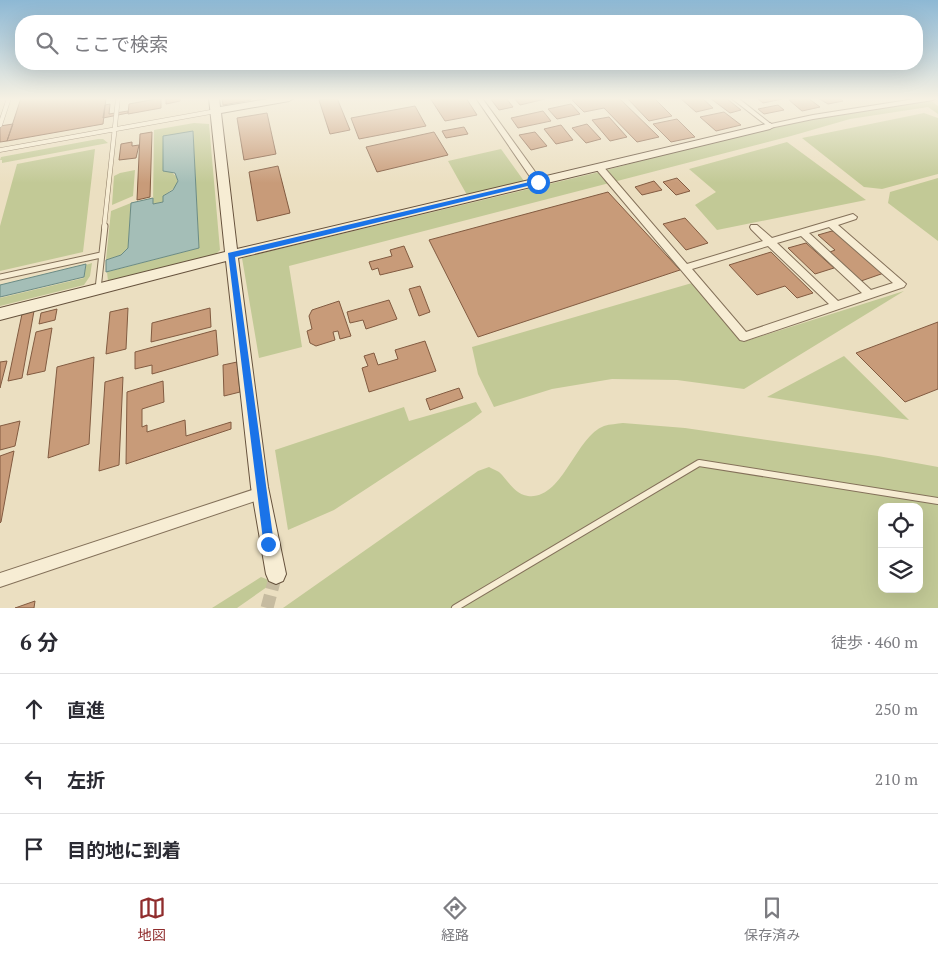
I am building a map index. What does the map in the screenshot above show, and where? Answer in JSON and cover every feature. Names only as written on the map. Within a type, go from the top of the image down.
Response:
[{"type":"street","points":[[217,126],[231,255],[261,493],[268,544],[276,574]]},
{"type":"street","points":[[498,126],[538,182]]},
{"type":"street","points":[[0,314],[231,255],[768,126]]},
{"type":"street","points":[[599,167],[744,337],[901,284],[831,224]]},
{"type":"street","points":[[685,268],[853,217]]},
{"type":"street","points":[[754,227],[837,306]]},
{"type":"street","points":[[802,232],[870,295]]},
{"type":"street","points":[[0,580],[261,493]]},
{"type":"lane","points":[[98,289],[114,126]]},
{"type":"lane","points":[[0,150],[129,126]]},
{"type":"lane","points":[[0,277],[100,258]]},
{"type":"lane","points":[[455,608],[699,463],[938,501]]},
{"type":"green space","points":[[175,126],[209,126],[220,250],[216,254],[108,281],[107,272],[199,248],[193,131],[170,171],[177,177],[177,186],[163,196],[163,202],[153,204],[154,130]]},
{"type":"green space","points":[[771,126],[824,126],[289,266],[302,347],[259,358],[242,258],[599,172]]},
{"type":"green space","points":[[859,126],[938,126],[938,174],[882,189],[864,187],[802,138]]},
{"type":"green space","points":[[103,139],[108,143],[2,163],[2,160],[0,160],[1,157]]},
{"type":"green space","points":[[787,142],[866,200],[717,230],[695,205],[716,192],[689,169]]},
{"type":"green space","points":[[95,149],[83,252],[0,271],[0,226],[17,164]]},
{"type":"green space","points":[[501,149],[524,181],[467,195],[448,161]]},
{"type":"green space","points":[[135,170],[133,196],[112,205],[114,176]]},
{"type":"green space","points":[[938,178],[938,241],[888,203],[890,192]]},
{"type":"green space","points":[[131,203],[128,248],[121,255],[106,260],[111,211]]},
{"type":"green space","points":[[92,263],[90,276],[84,285],[0,306],[0,298],[84,278],[86,265]]},
{"type":"green space","points":[[692,283],[743,342],[904,291],[744,389],[677,380],[612,379],[552,389],[494,407],[478,374],[472,347]]},
{"type":"green space","points":[[844,356],[909,420],[767,397]]},
{"type":"green space","points":[[476,402],[482,412],[470,421],[334,510],[288,530],[275,450],[404,407],[409,421]]},
{"type":"green space","points":[[623,423],[685,428],[878,456],[938,467],[938,608],[283,608],[478,471],[489,467],[499,472],[519,493],[528,496],[540,495],[560,479],[594,432],[611,424]]},
{"type":"green space","points":[[261,577],[274,582],[237,608],[212,608]]},
{"type":"water","points":[[193,131],[199,248],[106,272],[106,260],[121,255],[128,248],[131,203],[153,198],[153,204],[163,202],[163,196],[173,190],[178,181],[175,173],[163,171],[163,136]]},
{"type":"water","points":[[86,264],[84,277],[0,297],[0,285]]},
{"type":"building","points":[[0,126],[12,126],[7,141],[0,142]]},
{"type":"building","points":[[12,126],[90,126],[7,141]]},
{"type":"building","points":[[238,126],[270,126],[276,154],[244,160]]},
{"type":"building","points":[[328,126],[349,126],[350,130],[330,134]]},
{"type":"building","points":[[354,126],[424,126],[359,139]]},
{"type":"building","points":[[562,126],[573,140],[556,144],[544,129]]},
{"type":"building","points":[[589,126],[601,139],[586,143],[572,128]]},
{"type":"building","points":[[597,126],[617,126],[627,137],[610,141]]},
{"type":"building","points":[[622,126],[648,126],[659,137],[637,142]]},
{"type":"building","points":[[655,126],[684,126],[695,137],[671,142]]},
{"type":"building","points":[[711,126],[735,126],[716,131]]},
{"type":"building","points":[[464,127],[468,134],[446,138],[442,131]]},
{"type":"building","points":[[152,132],[150,197],[137,200],[140,134]]},
{"type":"building","points":[[434,132],[448,155],[377,172],[366,147]]},
{"type":"building","points":[[535,132],[547,146],[531,150],[519,135]]},
{"type":"building","points":[[132,142],[132,146],[139,145],[136,158],[119,160],[121,144]]},
{"type":"building","points":[[278,166],[290,213],[257,221],[249,172]]},
{"type":"building","points":[[677,178],[690,191],[676,195],[663,182]]},
{"type":"building","points":[[654,181],[662,190],[642,195],[635,187]]},
{"type":"building","points":[[608,192],[680,270],[478,337],[429,240]]},
{"type":"building","points":[[685,218],[708,243],[686,250],[663,224]]},
{"type":"building","points":[[832,231],[839,233],[884,273],[861,281],[830,252],[835,250],[818,235]]},
{"type":"building","points":[[806,243],[834,268],[815,274],[788,248]]},
{"type":"building","points":[[404,246],[413,267],[380,275],[378,268],[372,270],[369,262],[392,256],[390,250]]},
{"type":"building","points":[[771,252],[813,293],[797,298],[785,286],[757,295],[729,265]]},
{"type":"building","points":[[420,286],[430,312],[419,316],[409,289]]},
{"type":"building","points":[[389,300],[397,319],[366,329],[363,320],[350,323],[347,312]]},
{"type":"building","points":[[339,301],[351,336],[340,339],[338,331],[333,332],[335,340],[316,346],[310,343],[307,331],[312,329],[309,316],[312,310]]},
{"type":"building","points":[[128,308],[126,349],[106,354],[110,312]]},
{"type":"building","points":[[210,308],[211,327],[151,342],[152,323]]},
{"type":"building","points":[[57,309],[55,320],[39,324],[41,313]]},
{"type":"building","points":[[34,311],[22,378],[8,381],[22,314]]},
{"type":"building","points":[[938,322],[938,389],[905,402],[856,353]]},
{"type":"building","points":[[52,328],[45,371],[27,375],[36,332]]},
{"type":"building","points":[[216,330],[218,355],[152,374],[152,365],[135,369],[135,352]]},
{"type":"building","points":[[425,341],[436,371],[369,392],[362,368],[368,366],[364,356],[374,353],[378,365],[398,359],[395,350]]},
{"type":"building","points":[[94,357],[89,444],[48,458],[57,367]]},
{"type":"building","points":[[7,361],[0,388],[0,362]]},
{"type":"building","points":[[237,362],[240,392],[224,396],[223,365]]},
{"type":"building","points":[[123,377],[119,465],[99,471],[105,382]]},
{"type":"building","points":[[163,381],[164,402],[142,409],[142,427],[147,425],[147,432],[185,420],[186,436],[231,422],[231,429],[126,464],[127,392]]},
{"type":"building","points":[[459,388],[463,398],[430,410],[426,399]]},
{"type":"building","points":[[20,421],[15,446],[0,450],[0,426]]},
{"type":"building","points":[[14,451],[1,522],[0,523],[0,456]]},
{"type":"building","points":[[35,601],[34,608],[15,608]]},
{"type":"tunnel","points":[[267,608],[276,574]]},
{"type":"route","points":[[268,544],[231,255],[538,182]]}]
